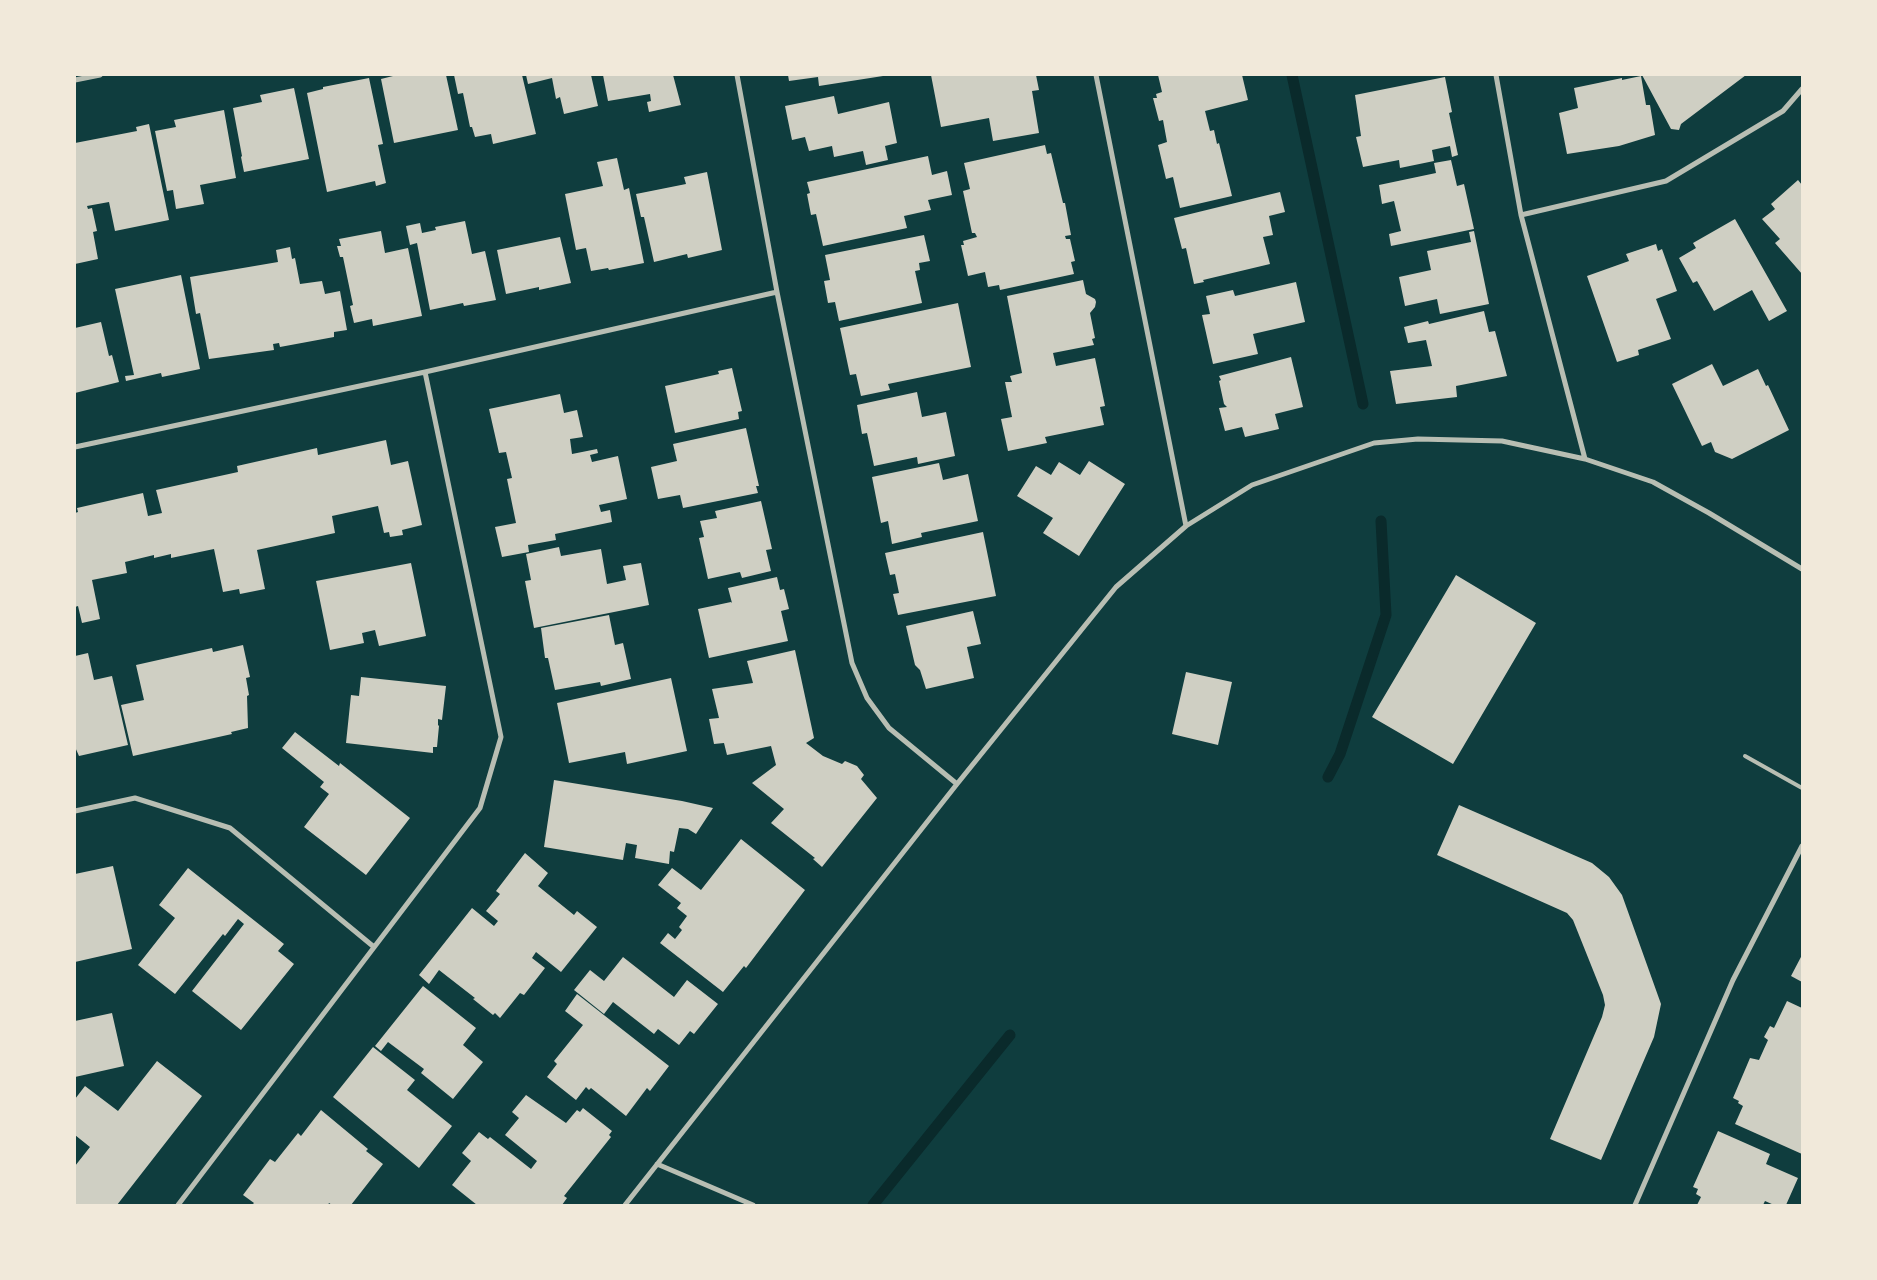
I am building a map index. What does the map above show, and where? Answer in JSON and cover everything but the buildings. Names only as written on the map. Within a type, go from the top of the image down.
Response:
[{"type":"street","points":[[75,80],[100,75]]},
{"type":"street","points":[[737,75],[777,292],[852,663],[867,698],[889,728],[957,784]]},
{"type":"street","points":[[1096,75],[1186,526]]},
{"type":"street","points":[[1496,75],[1521,215],[1585,459]]},
{"type":"street","points":[[1521,215],[1666,181],[1783,111],[1802,90]]},
{"type":"street","points":[[75,447],[425,372],[777,292]]},
{"type":"street","points":[[178,1205],[480,808],[501,737],[425,372]]},
{"type":"street","points":[[625,1205],[957,784],[1116,587],[1186,526],[1252,485],[1374,443],[1418,439],[1502,441],[1585,459],[1653,482],[1710,513],[1802,569]]},
{"type":"street","points":[[75,811],[135,798],[230,828],[374,947]]},
{"type":"street","points":[[1634,1205],[1733,980],[1802,846]]},
{"type":"street","points":[[657,1164],[753,1205]]},
{"type":"lane","points":[[1745,756],[1802,788]]},
{"type":"waterway","points":[[1292,75],[1363,404]]},
{"type":"waterway","points":[[1328,777],[1340,754],[1386,615],[1381,521]]},
{"type":"waterway","points":[[873,1205],[1010,1035]]}]
